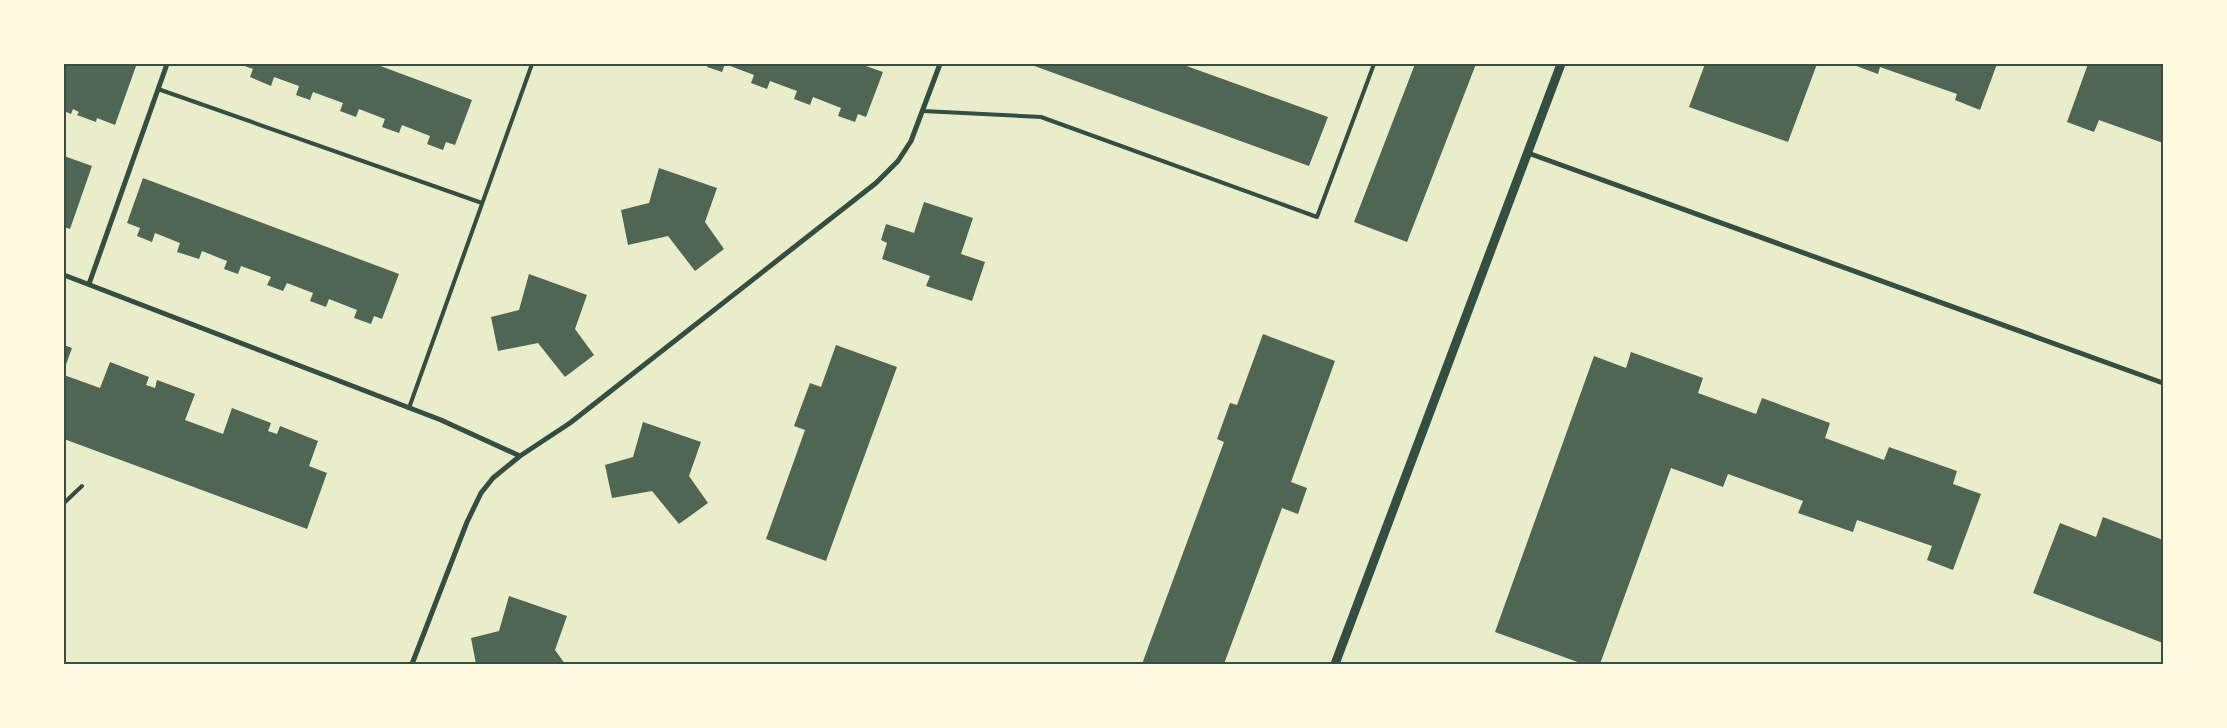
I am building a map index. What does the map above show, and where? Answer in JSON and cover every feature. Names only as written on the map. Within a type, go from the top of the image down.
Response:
[{"type":"street","points":[[89,284],[167,64]]},
{"type":"street","points":[[412,664],[467,522],[481,493],[493,478],[520,456],[570,423],[876,183],[898,161],[911,141],[940,64]]},
{"type":"street","points":[[1335,664],[1561,64]]},
{"type":"street","points":[[1528,152],[2163,383]]},
{"type":"street","points":[[64,275],[409,408],[520,456]]},
{"type":"lane","points":[[409,408],[532,64]]},
{"type":"lane","points":[[923,110],[1041,117],[1317,217],[1374,64]]},
{"type":"lane","points":[[158,90],[482,203]]},
{"type":"lane","points":[[64,503],[82,486]]},
{"type":"building","points":[[64,64],[130,64],[136,66],[115,125],[97,118],[96,122],[77,115],[79,112],[73,109],[71,114],[64,111]]},
{"type":"building","points":[[239,64],[375,64],[472,100],[455,145],[446,142],[443,150],[427,144],[430,136],[402,125],[399,133],[382,127],[385,119],[359,109],[356,117],[340,111],[343,103],[313,92],[310,100],[296,95],[299,86],[274,77],[271,86],[250,77],[253,69]]},
{"type":"building","points":[[708,64],[725,64],[722,72],[707,67]]},
{"type":"building","points":[[725,64],[860,64],[883,72],[866,117],[858,114],[855,122],[838,116],[841,108],[813,97],[810,105],[794,99],[797,91],[770,81],[767,89],[751,83],[754,75]]},
{"type":"building","points":[[1029,64],[1181,64],[1328,117],[1309,166]]},
{"type":"building","points":[[1415,64],[1476,64],[1407,242],[1354,222]]},
{"type":"building","points":[[1705,64],[1817,64],[1788,142],[1689,107]]},
{"type":"building","points":[[1851,64],[1997,64],[1980,110],[1955,100],[1957,94],[1880,67],[1878,74]]},
{"type":"building","points":[[2088,64],[2163,64],[2163,143],[2099,120],[2094,132],[2067,122]]},
{"type":"building","points":[[64,156],[92,166],[70,229],[64,227]]},
{"type":"building","points":[[659,168],[717,188],[705,222],[724,249],[695,271],[668,236],[628,245],[621,210],[649,203]]},
{"type":"building","points":[[143,178],[399,274],[382,319],[374,316],[371,324],[354,318],[357,310],[329,299],[326,307],[310,301],[313,293],[287,283],[283,291],[267,285],[271,277],[241,266],[238,274],[224,269],[227,261],[202,251],[199,259],[177,252],[180,243],[155,233],[152,242],[137,236],[140,228],[127,223]]},
{"type":"building","points":[[924,202],[973,218],[961,254],[985,262],[972,301],[926,286],[930,276],[882,259],[887,243],[881,240],[886,224],[914,233]]},
{"type":"building","points":[[529,274],[587,295],[575,329],[594,355],[565,377],[538,343],[498,351],[491,317],[519,310]]},
{"type":"building","points":[[1263,334],[1335,361],[1291,482],[1307,488],[1298,514],[1282,508],[1224,664],[1142,664],[1224,442],[1217,439],[1230,403],[1237,405]]},
{"type":"building","points":[[64,345],[72,348],[64,370]]},
{"type":"building","points":[[836,345],[897,367],[826,561],[766,539],[805,430],[794,426],[810,383],[821,387]]},
{"type":"building","points":[[1631,352],[1703,378],[1698,393],[1756,414],[1762,398],[1830,423],[1825,438],[1884,460],[1889,447],[1957,471],[1953,484],[1981,494],[1953,570],[1927,560],[1932,546],[1857,520],[1853,532],[1798,513],[1803,501],[1728,474],[1723,487],[1671,468],[1600,664],[1583,664],[1495,632],[1594,356],[1626,368]]},
{"type":"building","points":[[110,362],[149,377],[146,385],[155,388],[157,380],[195,394],[185,420],[223,434],[232,408],[271,423],[268,431],[277,434],[280,426],[318,441],[309,466],[327,473],[307,529],[64,439],[64,375],[100,388]]},
{"type":"building","points":[[643,422],[701,442],[689,476],[708,503],[679,524],[652,491],[612,498],[605,465],[633,457]]},
{"type":"building","points":[[2103,517],[2163,540],[2163,643],[2033,593],[2060,523],[2096,537]]},
{"type":"building","points":[[509,596],[567,616],[555,650],[565,664],[476,664],[471,638],[499,631]]}]
